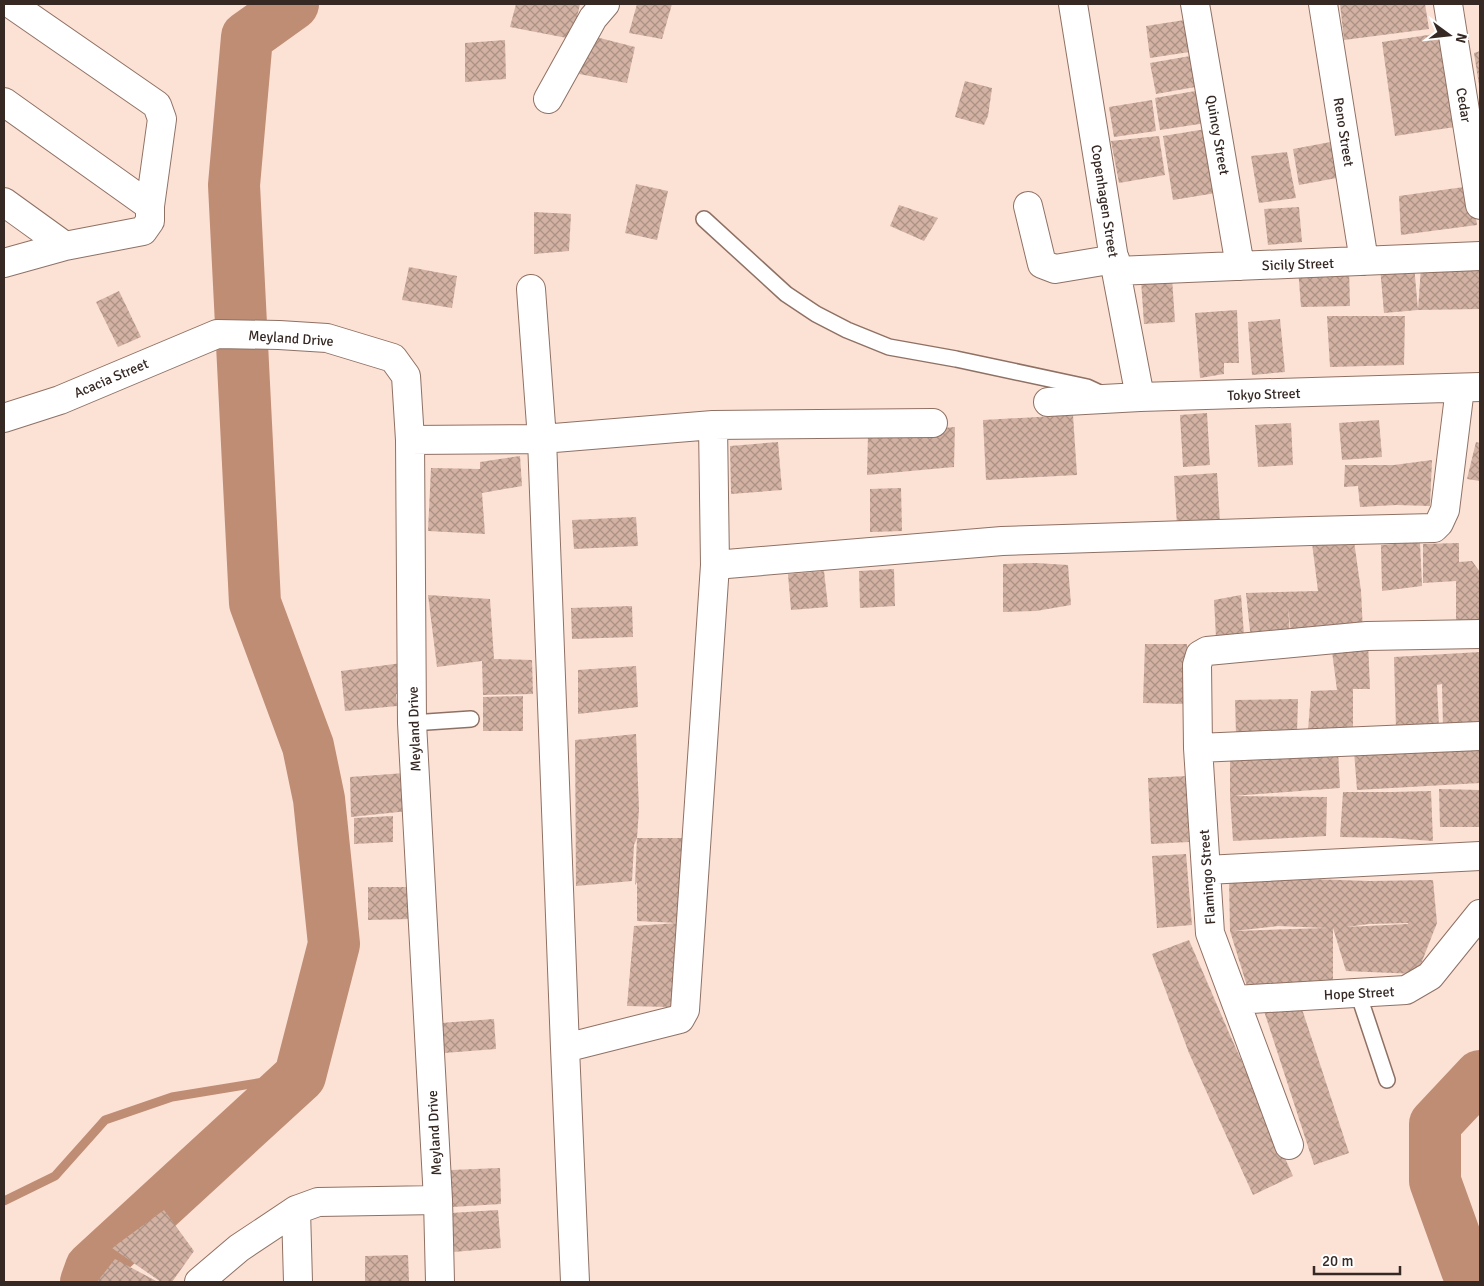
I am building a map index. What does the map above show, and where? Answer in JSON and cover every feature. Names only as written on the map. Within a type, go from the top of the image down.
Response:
[{"type":"street","points":[[4,263],[65,246],[143,231],[150,221],[150,206],[162,119],[157,105],[11,4]]},
{"type":"street","points":[[548,99],[593,18],[605,4]]},
{"type":"street","name":"Copenhagen Street","points":[[1073,4],[1115,265],[1140,397]]},
{"type":"street","name":"Quincy Street","points":[[1195,4],[1240,266]]},
{"type":"street","name":"Reno Street","points":[[1324,4],[1364,261]]},
{"type":"street","name":"Cedar","points":[[1448,4],[1480,206]]},
{"type":"street","points":[[4,102],[150,206]]},
{"type":"street","points":[[4,202],[65,246]]},
{"type":"street","name":"Sicily Street","points":[[1028,206],[1042,264],[1055,269],[1115,265],[1240,266],[1480,256]]},
{"type":"street","points":[[531,289],[542,439],[575,1282]]},
{"type":"street","name":"Meyland Drive","points":[[217,334],[327,338],[393,358],[406,376],[410,440],[412,723],[438,1200],[440,1282]]},
{"type":"street","name":"Acacia Street","points":[[4,418],[60,400],[217,334]]},
{"type":"street","points":[[715,566],[1002,541],[1434,528],[1440,523],[1445,510],[1470,388]]},
{"type":"street","name":"Tokyo Street","points":[[1048,402],[1140,397],[1470,388]]},
{"type":"street","points":[[410,440],[542,439],[713,425],[933,422]]},
{"type":"street","points":[[565,1048],[680,1018],[685,1010],[715,566],[713,425]]},
{"type":"street","name":"Flamingo Street","points":[[1289,1145],[1210,933],[1198,748],[1197,665],[1200,655],[1207,651],[1367,636],[1480,634]]},
{"type":"street","points":[[1198,748],[1480,736]]},
{"type":"street","points":[[1206,870],[1480,856]]},
{"type":"street","name":"Hope Street","points":[[1235,1000],[1406,990],[1430,976],[1480,914]]},
{"type":"street","points":[[200,1282],[239,1248],[296,1210],[318,1202],[438,1200]]},
{"type":"street","points":[[296,1210],[298,1282]]},
{"type":"lane","points":[[704,219],[786,294],[816,314],[846,330],[889,347],[956,359],[1087,387],[1112,399]]},
{"type":"lane","points":[[412,723],[471,718]]},
{"type":"lane","points":[[1358,992],[1387,1080]]},
{"type":"building","points":[[516,4],[580,4],[572,39],[510,27]]},
{"type":"building","points":[[637,4],[672,4],[662,39],[629,33]]},
{"type":"building","points":[[1340,4],[1425,4],[1429,29],[1344,40]]},
{"type":"building","points":[[1191,19],[1196,51],[1150,58],[1146,26]]},
{"type":"building","points":[[1441,33],[1455,127],[1395,136],[1382,42]]},
{"type":"building","points":[[588,35],[635,47],[627,83],[579,74]]},
{"type":"building","points":[[505,40],[506,79],[465,82],[465,43]]},
{"type":"building","points":[[1480,51],[1480,85],[1479,85],[1474,53]]},
{"type":"building","points":[[1196,55],[1201,86],[1156,94],[1150,63]]},
{"type":"building","points":[[965,81],[992,88],[988,116],[984,125],[955,117]]},
{"type":"building","points":[[1201,90],[1206,123],[1160,130],[1155,98]]},
{"type":"building","points":[[1152,100],[1156,131],[1114,137],[1109,107]]},
{"type":"building","points":[[1206,129],[1216,193],[1173,200],[1163,136]]},
{"type":"building","points":[[1159,136],[1165,175],[1119,183],[1111,141]]},
{"type":"building","points":[[1336,141],[1342,177],[1299,185],[1293,149]]},
{"type":"building","points":[[1287,152],[1296,198],[1259,203],[1251,156]]},
{"type":"building","points":[[636,184],[668,191],[657,240],[625,233]]},
{"type":"building","points":[[1471,186],[1477,225],[1401,235],[1399,196]]},
{"type":"building","points":[[899,205],[938,218],[924,241],[890,226]]},
{"type":"building","points":[[1299,207],[1302,242],[1268,245],[1264,209]]},
{"type":"building","points":[[534,212],[571,214],[569,251],[534,254]]},
{"type":"building","points":[[1480,264],[1480,309],[1418,310],[1421,267]]},
{"type":"building","points":[[1414,265],[1418,310],[1384,313],[1380,267]]},
{"type":"building","points":[[409,267],[457,276],[452,308],[402,300]]},
{"type":"building","points":[[1298,268],[1349,268],[1350,306],[1301,307]]},
{"type":"building","points":[[1172,278],[1175,322],[1144,324],[1141,280]]},
{"type":"building","points":[[119,291],[141,337],[118,347],[96,302]]},
{"type":"building","points":[[1237,310],[1239,363],[1224,363],[1224,374],[1200,378],[1195,313]]},
{"type":"building","points":[[1327,316],[1405,316],[1404,365],[1330,367]]},
{"type":"building","points":[[1280,319],[1285,372],[1252,375],[1248,322]]},
{"type":"building","points":[[1207,413],[1210,465],[1183,467],[1180,415]]},
{"type":"building","points":[[1073,415],[1077,475],[986,480],[983,420]]},
{"type":"building","points":[[1379,420],[1382,457],[1342,460],[1339,423]]},
{"type":"building","points":[[1291,423],[1293,465],[1258,467],[1255,425]]},
{"type":"building","points":[[955,427],[954,467],[867,475],[868,434]]},
{"type":"building","points":[[778,442],[782,490],[731,494],[730,446]]},
{"type":"building","points":[[1476,442],[1480,443],[1480,481],[1467,479]]},
{"type":"building","points":[[520,456],[522,486],[482,493],[485,534],[428,531],[431,468],[480,469],[480,462]]},
{"type":"building","points":[[1432,460],[1430,506],[1360,507],[1358,486],[1344,487],[1345,465],[1394,465]]},
{"type":"building","points":[[1217,473],[1220,522],[1177,525],[1174,476]]},
{"type":"building","points":[[901,488],[902,531],[870,532],[870,489]]},
{"type":"building","points":[[636,517],[638,546],[574,549],[572,520]]},
{"type":"building","points":[[1354,541],[1361,591],[1363,632],[1291,634],[1288,607],[1290,636],[1251,640],[1246,593],[1318,591],[1312,543]]},
{"type":"building","points":[[1420,542],[1422,586],[1382,591],[1381,545]]},
{"type":"building","points":[[1459,543],[1459,562],[1472,561],[1480,572],[1480,629],[1456,631],[1456,581],[1423,583],[1423,544]]},
{"type":"building","points":[[1036,563],[1068,565],[1071,605],[1036,611],[1003,612],[1003,564]]},
{"type":"building","points":[[894,569],[895,606],[860,608],[859,571]]},
{"type":"building","points":[[824,571],[828,607],[791,610],[788,574]]},
{"type":"building","points":[[428,595],[490,599],[494,659],[532,660],[533,694],[483,695],[482,661],[489,660],[437,667]]},
{"type":"building","points":[[1241,595],[1244,635],[1216,638],[1214,600]]},
{"type":"building","points":[[632,606],[633,637],[572,639],[571,608]]},
{"type":"building","points":[[1368,642],[1370,689],[1353,689],[1353,730],[1308,731],[1311,691],[1337,690],[1331,644]]},
{"type":"building","points":[[1145,644],[1187,644],[1186,704],[1143,703]]},
{"type":"building","points":[[1480,652],[1480,723],[1443,728],[1442,684],[1437,685],[1439,727],[1396,729],[1394,657]]},
{"type":"building","points":[[402,663],[404,696],[396,694],[397,706],[345,711],[341,671]]},
{"type":"building","points":[[636,666],[638,707],[578,714],[578,670]]},
{"type":"building","points":[[523,696],[523,731],[483,731],[483,697]]},
{"type":"building","points":[[1298,699],[1297,733],[1236,735],[1235,700]]},
{"type":"building","points":[[636,734],[639,809],[632,881],[576,886],[575,740]]},
{"type":"building","points":[[1480,746],[1480,783],[1357,790],[1354,751]]},
{"type":"building","points":[[1338,751],[1340,788],[1233,796],[1327,797],[1326,836],[1233,841],[1230,755]]},
{"type":"building","points":[[405,773],[408,811],[351,817],[350,777]]},
{"type":"building","points":[[1187,776],[1189,842],[1151,844],[1148,778]]},
{"type":"building","points":[[1439,789],[1480,790],[1480,827],[1440,827]]},
{"type":"building","points":[[1431,791],[1433,841],[1340,837],[1343,792]]},
{"type":"building","points":[[393,816],[393,842],[354,844],[354,818]]},
{"type":"building","points":[[637,838],[685,838],[675,964],[671,1007],[627,1006],[634,926],[678,923],[637,921],[637,882],[635,885]]},
{"type":"building","points":[[1186,854],[1192,925],[1157,928],[1152,856]]},
{"type":"building","points":[[1229,879],[1433,880],[1437,923],[1417,974],[1346,971],[1333,928],[1333,983],[1247,986],[1230,931]],"holes":[[[1369,924],[1408,924],[1346,927]],[[1278,926],[1327,928],[1234,931]]]},
{"type":"building","points":[[368,887],[411,887],[411,919],[368,920]]},
{"type":"building","points":[[1189,940],[1293,1176],[1253,1195],[1189,1053],[1152,954]]},
{"type":"building","points":[[1302,1009],[1349,1153],[1314,1165],[1264,1011]]},
{"type":"building","points":[[494,1019],[496,1049],[444,1053],[441,1023]]},
{"type":"building","points":[[500,1168],[501,1204],[452,1207],[451,1170]]},
{"type":"building","points":[[164,1210],[194,1251],[172,1282],[161,1282],[112,1248]]},
{"type":"building","points":[[498,1210],[501,1248],[453,1252],[451,1213]]},
{"type":"building","points":[[408,1255],[409,1282],[365,1282],[365,1256]]},
{"type":"building","points":[[115,1259],[158,1282],[97,1282]]},
{"type":"waterway","points":[[86,1282],[91,1268],[300,1076],[334,944],[319,799],[308,746],[255,603],[234,185],[247,37],[293,4]]},
{"type":"waterway","points":[[4,1201],[55,1176],[105,1120],[172,1097],[300,1076]]},
{"type":"waterway","points":[[1479,1282],[1467,1270],[1435,1181],[1435,1124],[1480,1076]]}]
